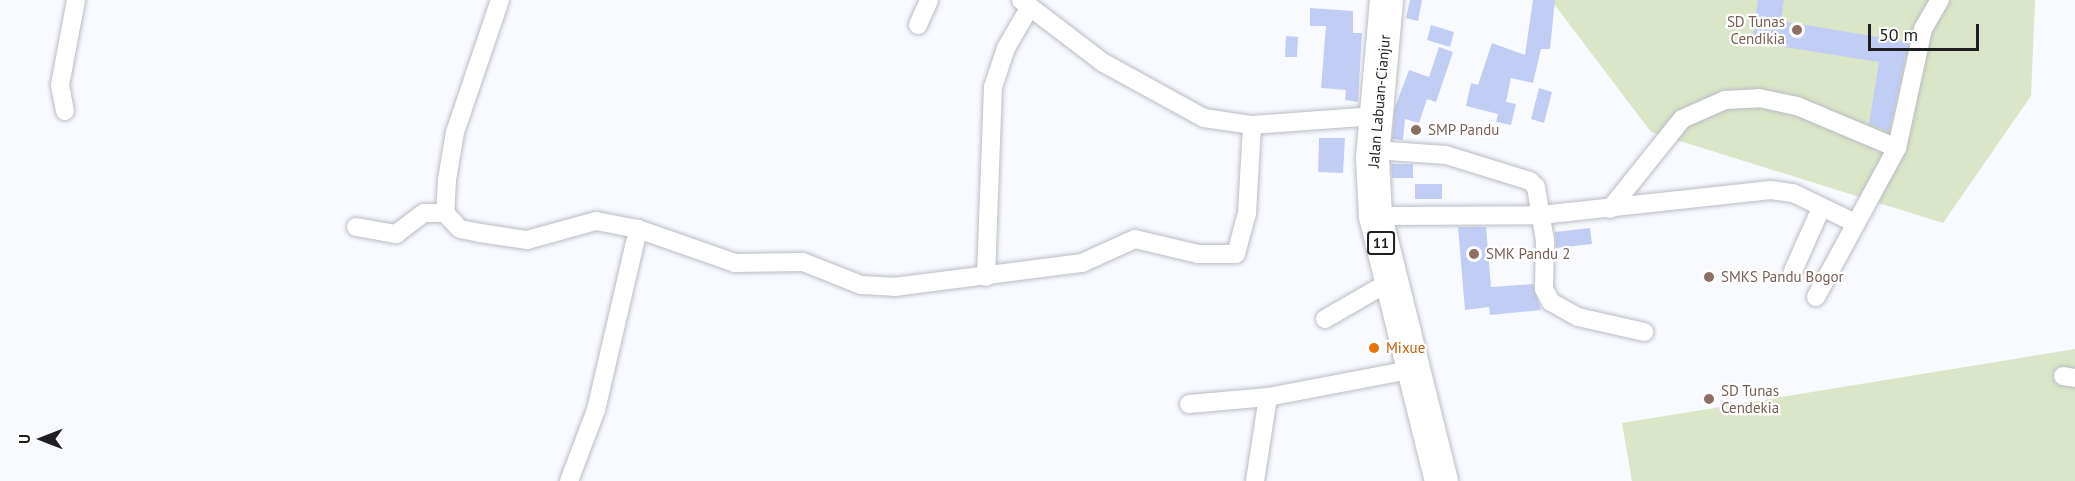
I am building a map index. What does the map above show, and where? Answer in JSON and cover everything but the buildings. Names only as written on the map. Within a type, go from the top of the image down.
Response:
[{"type":"highway","name":"Jalan Labuan-Cianjur","points":[[1386,0],[1374,150],[1375,216],[1409,370],[1441,481]]},
{"type":"street","points":[[65,111],[60,85],[76,0]]},
{"type":"street","points":[[445,213],[455,132],[500,0]]},
{"type":"street","points":[[918,25],[929,0]]},
{"type":"street","points":[[1816,297],[1853,222],[1897,148],[1923,29],[1940,0]]},
{"type":"street","points":[[986,277],[993,87],[1024,5],[1137,84],[1204,118],[1252,126],[1376,116]]},
{"type":"street","points":[[1610,209],[1682,119],[1725,100],[1759,98],[1797,106],[1897,148]]},
{"type":"street","points":[[356,227],[396,234],[424,213],[445,213],[460,229],[526,240],[596,221],[638,229],[735,263],[803,262],[861,285],[894,287],[1082,263],[1135,239],[1198,254],[1236,254],[1248,213],[1252,126]]},
{"type":"street","points":[[1374,150],[1446,155],[1530,181],[1536,187],[1541,215],[1544,289],[1551,302],[1578,317],[1644,332]]},
{"type":"street","points":[[1375,216],[1541,215],[1770,190],[1793,193],[1853,222]]},
{"type":"street","points":[[1793,271],[1821,208]]},
{"type":"street","points":[[569,481],[596,410],[638,229]]},
{"type":"street","points":[[1325,319],[1389,282]]},
{"type":"street","points":[[1189,404],[1268,397],[1409,370]]},
{"type":"street","points":[[1255,481],[1268,397]]},
{"type":"green space","points":[[1551,0],[2035,0],[2031,96],[1943,223],[1651,132]]},
{"type":"green space","points":[[2075,349],[2075,481],[1632,481],[1622,423]]},
{"type":"place","name":"SD Tunas Cendikia","points":[[1797,30]]},
{"type":"place","name":"SMP Pandu","points":[[1416,130]]},
{"type":"place","name":"SMK Pandu 2","points":[[1474,254]]},
{"type":"place","name":"SMKS Pandu Bogor","points":[[1709,277]]},
{"type":"place","name":"Mixue","points":[[1374,348]]},
{"type":"place","name":"SD Tunas Cendekia","points":[[1709,399]]}]
